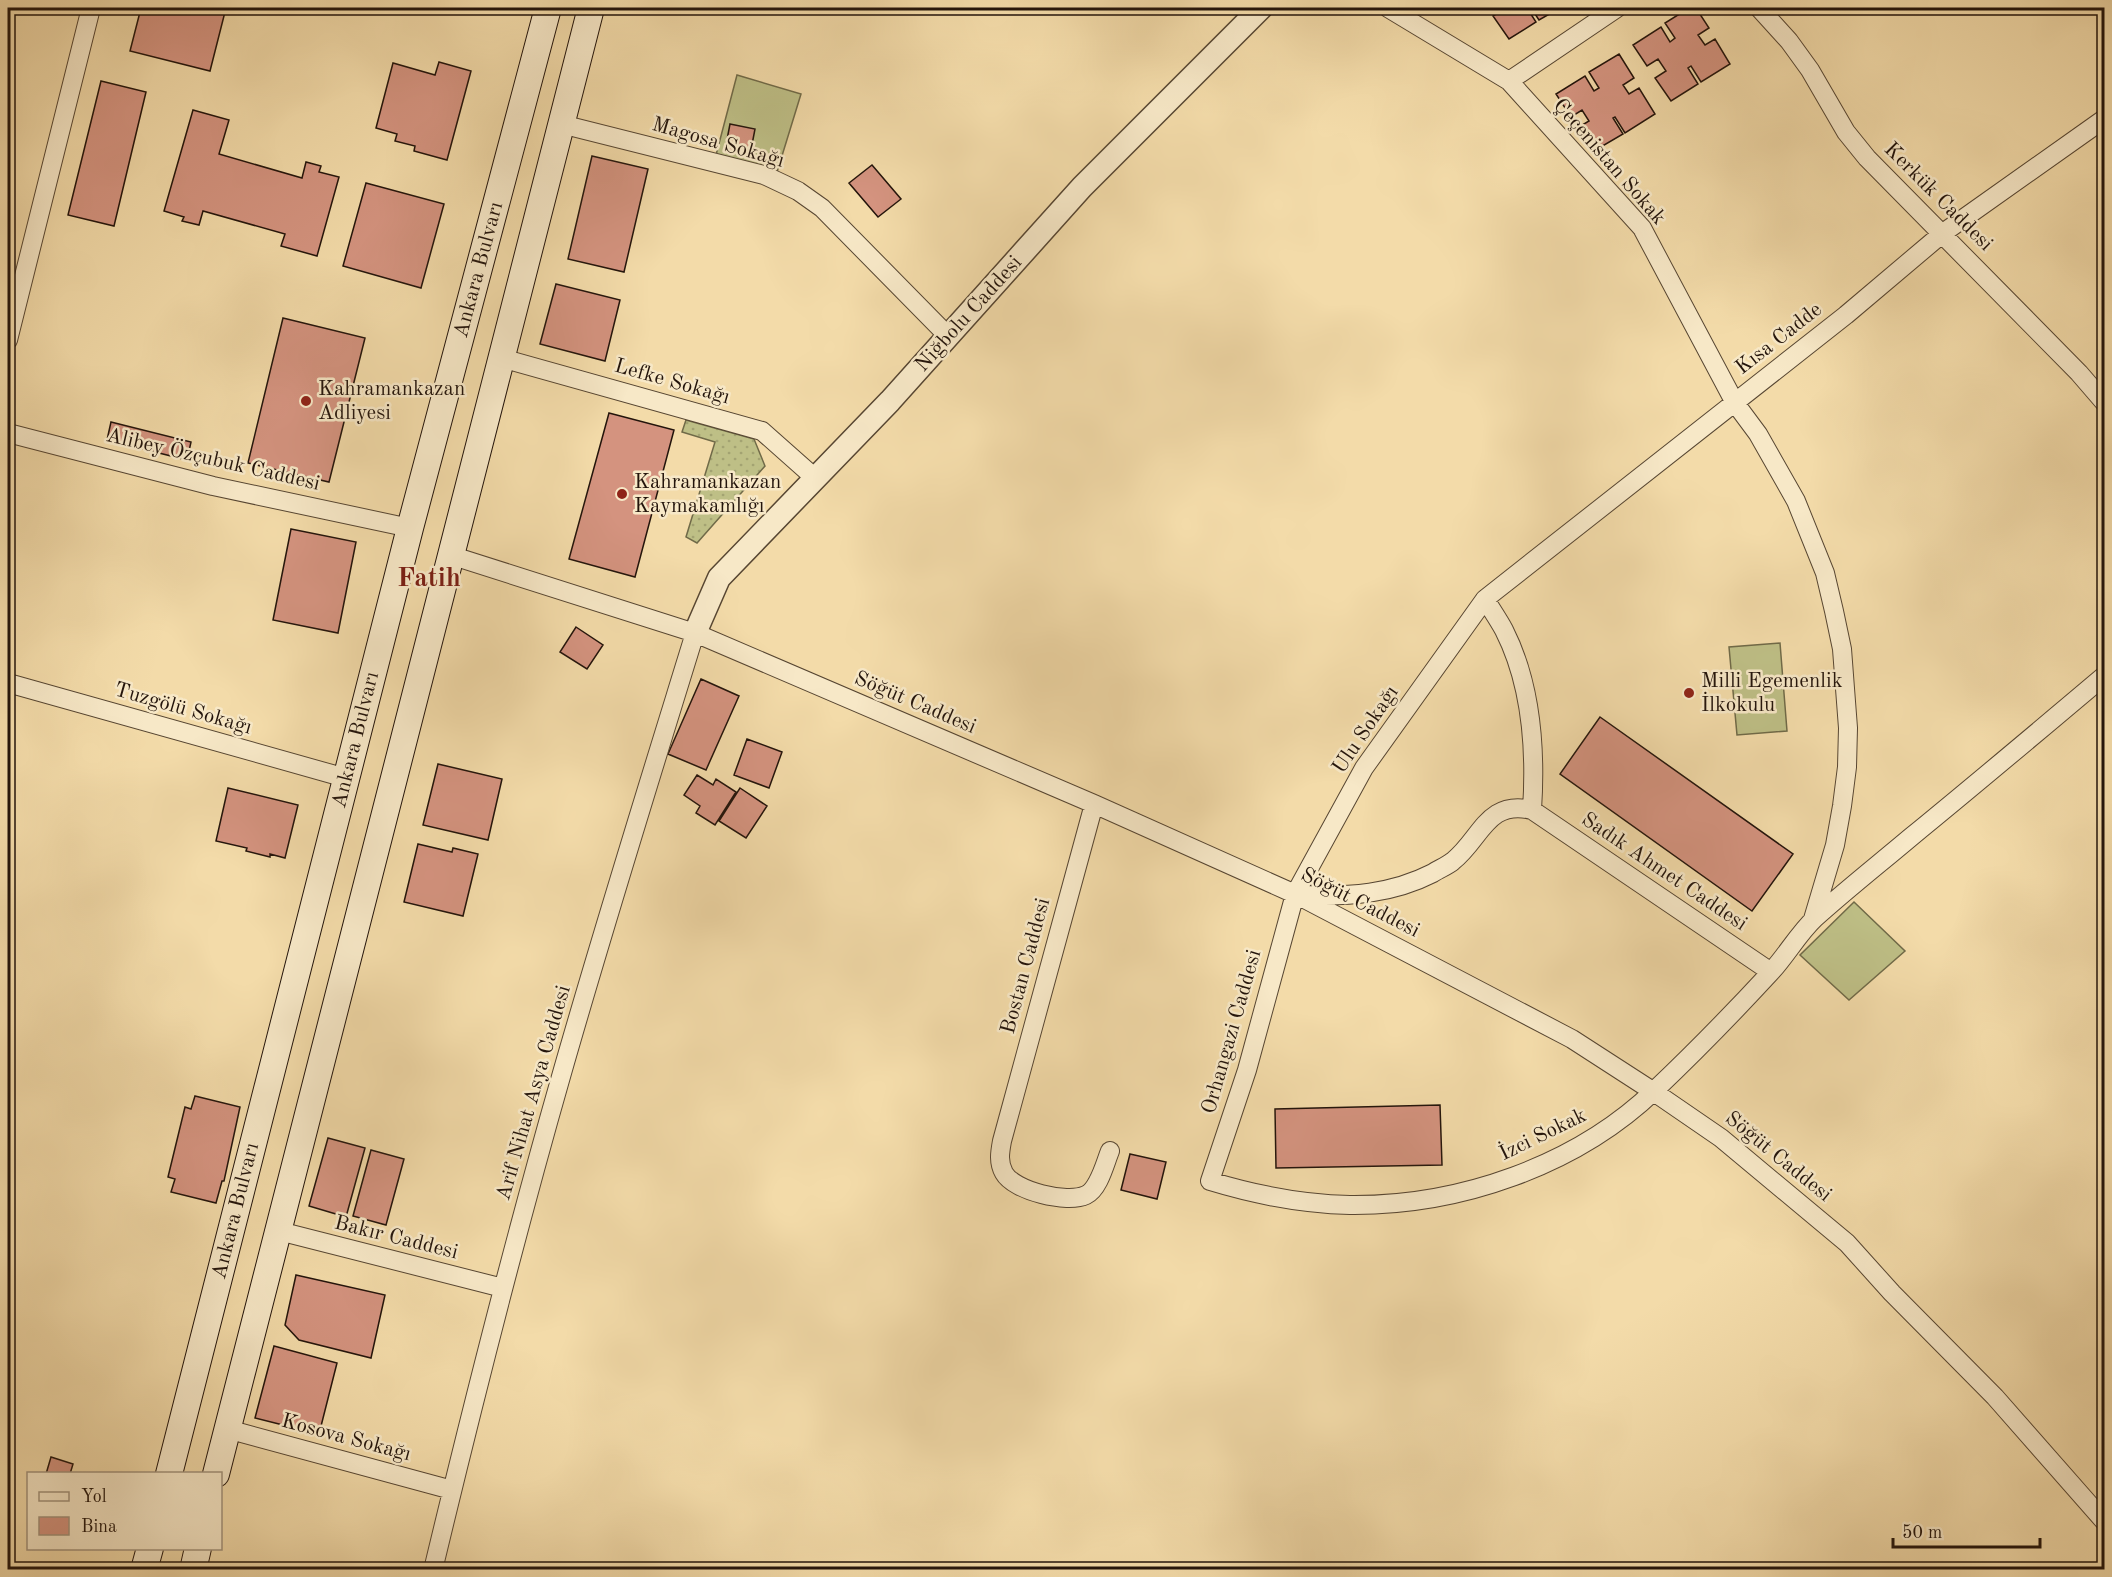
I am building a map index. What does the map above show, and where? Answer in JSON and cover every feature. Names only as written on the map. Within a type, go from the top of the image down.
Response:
[{"type":"main road","name":"Ankara Bulvarı","points":[[169,1472],[410,528],[549,8]]},
{"type":"main road","name":"Ankara Bulvarı","points":[[216,1472],[591,8]]},
{"type":"main road","points":[[144,1569],[149,1550]]},
{"type":"main road","points":[[193,1569],[198,1550]]},
{"type":"street","points":[[8,340],[91,8]]},
{"type":"street","name":"Niğbolu Caddesi","points":[[695,633],[719,578],[890,400],[1082,187],[1261,8]]},
{"type":"street","name":"Çeçenistan Sokak","points":[[1388,8],[1509,81],[1642,228],[1735,403],[1758,434],[1778,467],[1812,537],[1830,592],[1842,649],[1848,718],[1847,767],[1835,845],[1812,920]]},
{"type":"street","points":[[1509,81],[1617,8]]},
{"type":"street","name":"Kerkük Caddesi","points":[[1759,8],[1789,40],[1810,70],[1846,132],[1860,149],[2079,373],[2104,402]]},
{"type":"street","name":"Kısa Cadde","points":[[1485,599],[1846,315],[1943,233],[2104,119]]},
{"type":"street","name":"Magosa Sokağı","points":[[561,124],[764,175],[798,190],[822,208],[948,336]]},
{"type":"street","name":"Lefke Sokağı","points":[[501,358],[762,431],[815,478]]},
{"type":"street","name":"Alibey Özçubuk Caddesi","points":[[8,433],[213,486],[410,528]]},
{"type":"street","name":"Söğüt Caddesi","points":[[450,555],[695,633],[1094,804],[1295,894],[1572,1039],[1721,1138],[1847,1243],[1892,1293],[1995,1397],[2104,1521]]},
{"type":"street","points":[[1295,894],[1336,897],[1361,895],[1410,883],[1454,861],[1486,823],[1498,813],[1514,808],[1532,810],[1533,749],[1524,689],[1504,631],[1485,599]]},
{"type":"street","name":"Ulu Sokağı","points":[[1295,894],[1364,768],[1485,599]]},
{"type":"street","name":"Arif Nihat Asya Caddesi","points":[[433,1569],[503,1288],[561,1075],[695,633]]},
{"type":"street","points":[[1812,920],[2104,676]]},
{"type":"street","name":"Tuzgölü Sokağı","points":[[8,683],[346,778]]},
{"type":"street","name":"Bostan Caddesi","points":[[1094,804],[1002,1141],[999,1160],[1008,1179],[1034,1192],[1075,1198],[1087,1195],[1095,1187],[1110,1150]]},
{"type":"street","name":"Sadık Ahmet Caddesi","points":[[1532,810],[1771,972]]},
{"type":"street","name":"Orhangazi Caddesi","points":[[1210,1181],[1247,1070],[1295,894]]},
{"type":"street","name":"İzci Sokak","points":[[1210,1181],[1279,1198],[1350,1205],[1386,1204],[1457,1193],[1493,1183],[1562,1155],[1610,1126],[1654,1092],[1771,972],[1812,920]]},
{"type":"street","name":"Bakır Caddesi","points":[[279,1232],[503,1288]]},
{"type":"street","name":"Kosova Sokağı","points":[[227,1429],[452,1490]]},
{"type":"green space","points":[[737,75],[801,94],[777,172],[716,155]]},
{"type":"green space","points":[[686,420],[754,439],[765,466],[697,543],[686,537],[715,442],[682,432]]},
{"type":"green space","points":[[1780,643],[1787,731],[1737,735],[1729,647]]},
{"type":"green space","points":[[1854,902],[1905,951],[1849,1000],[1800,955]]},
{"type":"building","points":[[141,8],[226,8],[210,71],[130,51]]},
{"type":"building","points":[[1503,8],[1527,8],[1536,22],[1509,39],[1493,16]]},
{"type":"building","points":[[1531,8],[1560,8],[1539,20]]},
{"type":"building","points":[[1689,8],[1696,8],[1709,28],[1698,35],[1705,45],[1715,39],[1730,64],[1701,82],[1691,66],[1688,68],[1698,84],[1671,101],[1655,78],[1666,71],[1658,59],[1647,66],[1633,45],[1661,27],[1670,42],[1675,38],[1665,23]]},
{"type":"building","points":[[1619,54],[1634,78],[1623,85],[1629,94],[1639,88],[1655,114],[1625,133],[1615,117],[1613,118],[1623,134],[1594,151],[1579,127],[1589,121],[1582,110],[1571,117],[1556,94],[1585,76],[1594,91],[1599,88],[1589,72]]},
{"type":"building","points":[[439,62],[471,71],[447,160],[414,151],[415,146],[395,141],[397,134],[376,128],[393,63],[435,75]]},
{"type":"building","points":[[101,81],[146,92],[114,226],[68,215]]},
{"type":"building","points":[[193,110],[229,120],[219,154],[302,178],[306,162],[321,166],[319,172],[339,177],[317,256],[281,246],[285,234],[203,211],[199,225],[182,221],[184,217],[164,211]]},
{"type":"building","points":[[730,124],[755,129],[750,155],[725,150]]},
{"type":"building","points":[[592,156],[648,169],[624,272],[568,259]]},
{"type":"building","points":[[872,165],[901,199],[878,217],[849,183]]},
{"type":"building","points":[[366,183],[444,204],[421,288],[343,266]]},
{"type":"building","points":[[556,284],[620,300],[605,361],[540,344]]},
{"type":"building","name":"Kahramankazan Adliyesi","points":[[283,318],[365,338],[329,482],[248,463]]},
{"type":"building","name":"Kahramankazan Kaymakamlığı","points":[[609,413],[674,430],[635,577],[569,559]]},
{"type":"building","points":[[111,422],[191,442],[187,460],[107,440]]},
{"type":"building","points":[[291,529],[356,542],[338,633],[273,620]]},
{"type":"building","points":[[576,627],[603,645],[587,669],[560,652]]},
{"type":"building","points":[[701,679],[739,696],[706,770],[668,754]]},
{"type":"building","points":[[1600,717],[1793,854],[1752,911],[1560,774]]},
{"type":"building","points":[[747,739],[782,752],[769,788],[734,775]]},
{"type":"building","points":[[438,764],[502,779],[488,840],[423,825]]},
{"type":"building","points":[[697,775],[713,785],[716,779],[736,792],[715,825],[696,813],[700,806],[684,795]]},
{"type":"building","points":[[228,788],[298,805],[285,858],[270,854],[270,857],[246,851],[247,848],[216,841]]},
{"type":"building","points":[[740,788],[767,806],[746,838],[719,821]]},
{"type":"building","points":[[418,844],[452,852],[453,848],[478,854],[463,916],[404,902]]},
{"type":"building","points":[[195,1096],[240,1107],[224,1181],[222,1181],[216,1203],[171,1192],[175,1179],[168,1177],[185,1107],[191,1109]]},
{"type":"building","points":[[1440,1105],[1442,1165],[1276,1168],[1275,1109]]},
{"type":"building","points":[[328,1138],[365,1148],[346,1217],[309,1206]]},
{"type":"building","points":[[371,1150],[404,1159],[386,1225],[353,1216]]},
{"type":"building","points":[[1130,1154],[1166,1162],[1157,1199],[1121,1190]]},
{"type":"building","points":[[296,1275],[385,1295],[371,1358],[299,1340],[285,1325]]},
{"type":"building","points":[[274,1346],[337,1363],[319,1434],[255,1418]]},
{"type":"building","points":[[51,1457],[73,1464],[71,1472],[47,1472]]},
{"type":"place","name":"Kahramankazan Adliyesi","points":[[306,401]]},
{"type":"place","name":"Kahramankazan Kaymakamlığı","points":[[622,494]]},
{"type":"place","name":"Milli Egemenlik İlkokulu","points":[[1689,693]]},
{"type":"district","name":"Fatih","points":[[429,578]]}]
